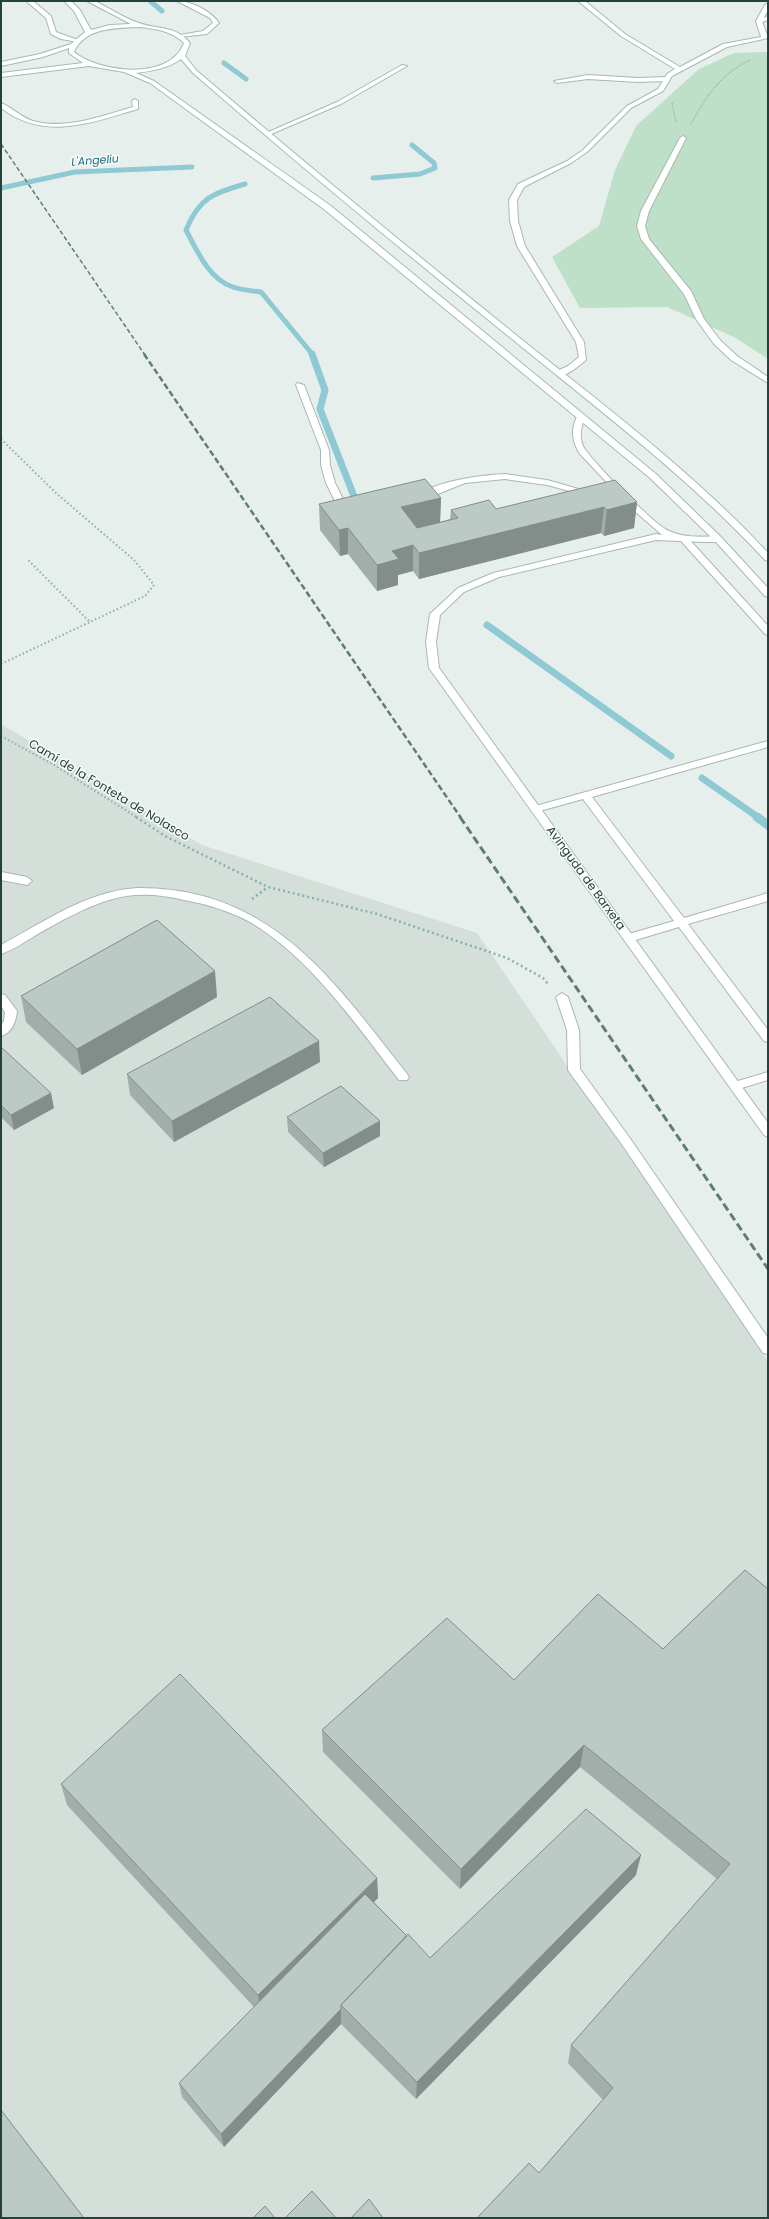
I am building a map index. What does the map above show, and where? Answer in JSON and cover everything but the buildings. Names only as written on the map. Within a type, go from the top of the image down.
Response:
[{"type":"street","points":[[29,1],[49,17],[53,33],[74,43]]},
{"type":"street","points":[[67,1],[77,10],[90,33]]},
{"type":"street","points":[[90,1],[140,25]]},
{"type":"street","points":[[1,64],[41,56],[74,43],[90,33],[122,26],[140,25],[164,29],[182,36],[205,33],[216,23],[212,17],[180,1]]},
{"type":"street","points":[[581,1],[623,35],[679,69]]},
{"type":"street","points":[[759,21],[768,5]]},
{"type":"street","points":[[759,21],[768,18]]},
{"type":"street","points":[[560,373],[571,368],[583,358],[580,342],[521,246],[514,221],[513,200],[521,186],[569,162],[585,151],[629,107],[661,90],[668,75],[725,45],[767,38],[759,21]]},
{"type":"street","points":[[74,43],[71,52],[76,59],[86,65],[111,71],[126,71],[159,67],[182,57],[187,50],[187,43],[182,36]]},
{"type":"street","points":[[182,57],[195,72],[347,202],[673,466],[742,530],[768,558]]},
{"type":"street","points":[[1,75],[86,65]]},
{"type":"street","points":[[267,134],[339,103],[404,66]]},
{"type":"street","points":[[126,71],[152,82],[328,208],[653,476],[718,539],[768,594]]},
{"type":"street","points":[[557,81],[588,78],[638,80],[666,79]]},
{"type":"street","points":[[1,105],[8,112],[25,122],[42,126],[60,126],[136,108],[135,101]]},
{"type":"street","points":[[683,138],[645,211],[641,226],[645,239],[688,293],[700,319],[717,342],[734,358],[768,381]]},
{"type":"street","points":[[300,385],[325,450],[324,460],[337,496],[347,512],[354,512]]},
{"type":"street","points":[[581,417],[576,428],[580,448],[602,474],[662,531],[684,539],[718,539]]},
{"type":"street","points":[[413,501],[434,490],[461,480],[484,476],[540,479],[606,497],[628,499]]},
{"type":"street","name":"Avinguda de Barxeta","points":[[684,539],[656,537],[496,576],[461,590],[435,614],[432,642],[434,668],[768,1132]]},
{"type":"street","points":[[684,539],[768,632]]},
{"type":"street","points":[[536,809],[768,744]]},
{"type":"street","points":[[585,795],[768,1038]]},
{"type":"street","points":[[1,876],[27,881]]},
{"type":"street","points":[[1,950],[96,900],[120,893],[145,890],[202,900],[235,911],[261,924],[288,945],[332,990],[403,1077]]},
{"type":"street","points":[[629,938],[768,897]]},
{"type":"street","points":[[562,997],[573,1030],[574,1070],[625,1140],[768,1349]]},
{"type":"street","points":[[1,998],[11,1011],[10,1022],[1,1032]]},
{"type":"street","points":[[735,1086],[768,1076]]},
{"type":"path","points":[[683,138],[706,97],[718,81],[741,64],[754,59]]},
{"type":"path","points":[[679,69],[672,99],[676,122],[683,138]]},
{"type":"path","points":[[1,439],[56,493],[134,560],[154,586],[145,596],[1,664]]},
{"type":"path","points":[[28,560],[90,622]]},
{"type":"path","name":"Camí de la Fonteta de Nolasco","points":[[1,736],[54,765],[165,836],[268,887],[377,914],[507,958],[543,978],[562,997]]},
{"type":"shaded area","points":[[1,724],[202,845],[477,933],[768,1361],[768,2218],[1,2218]]},
{"type":"green space","points":[[768,52],[768,359],[736,338],[667,307],[580,308],[552,257],[599,226],[615,170],[636,126],[699,69],[734,53]]},
{"type":"waterway","points":[[150,1],[162,11]]},
{"type":"waterway","points":[[224,63],[246,79]]},
{"type":"waterway","points":[[373,178],[420,174],[435,168],[434,163],[412,145]]},
{"type":"waterway","name":"L'Angeliu","points":[[1,188],[75,172],[192,167]]},
{"type":"waterway","points":[[245,184],[224,190],[208,198],[196,211],[186,230],[210,271],[217,278],[233,287],[261,292],[313,355]]},
{"type":"waterway","points":[[312,354],[325,390],[320,409],[357,504],[359,504]]},
{"type":"waterway","points":[[487,625],[671,756]]},
{"type":"waterway","points":[[702,778],[759,818]]},
{"type":"waterway","points":[[757,817],[768,825]]},
{"type":"railway","points":[[1,144],[145,355]]},
{"type":"railway","points":[[144,354],[461,818]]},
{"type":"railway","points":[[460,817],[768,1269]]}]
